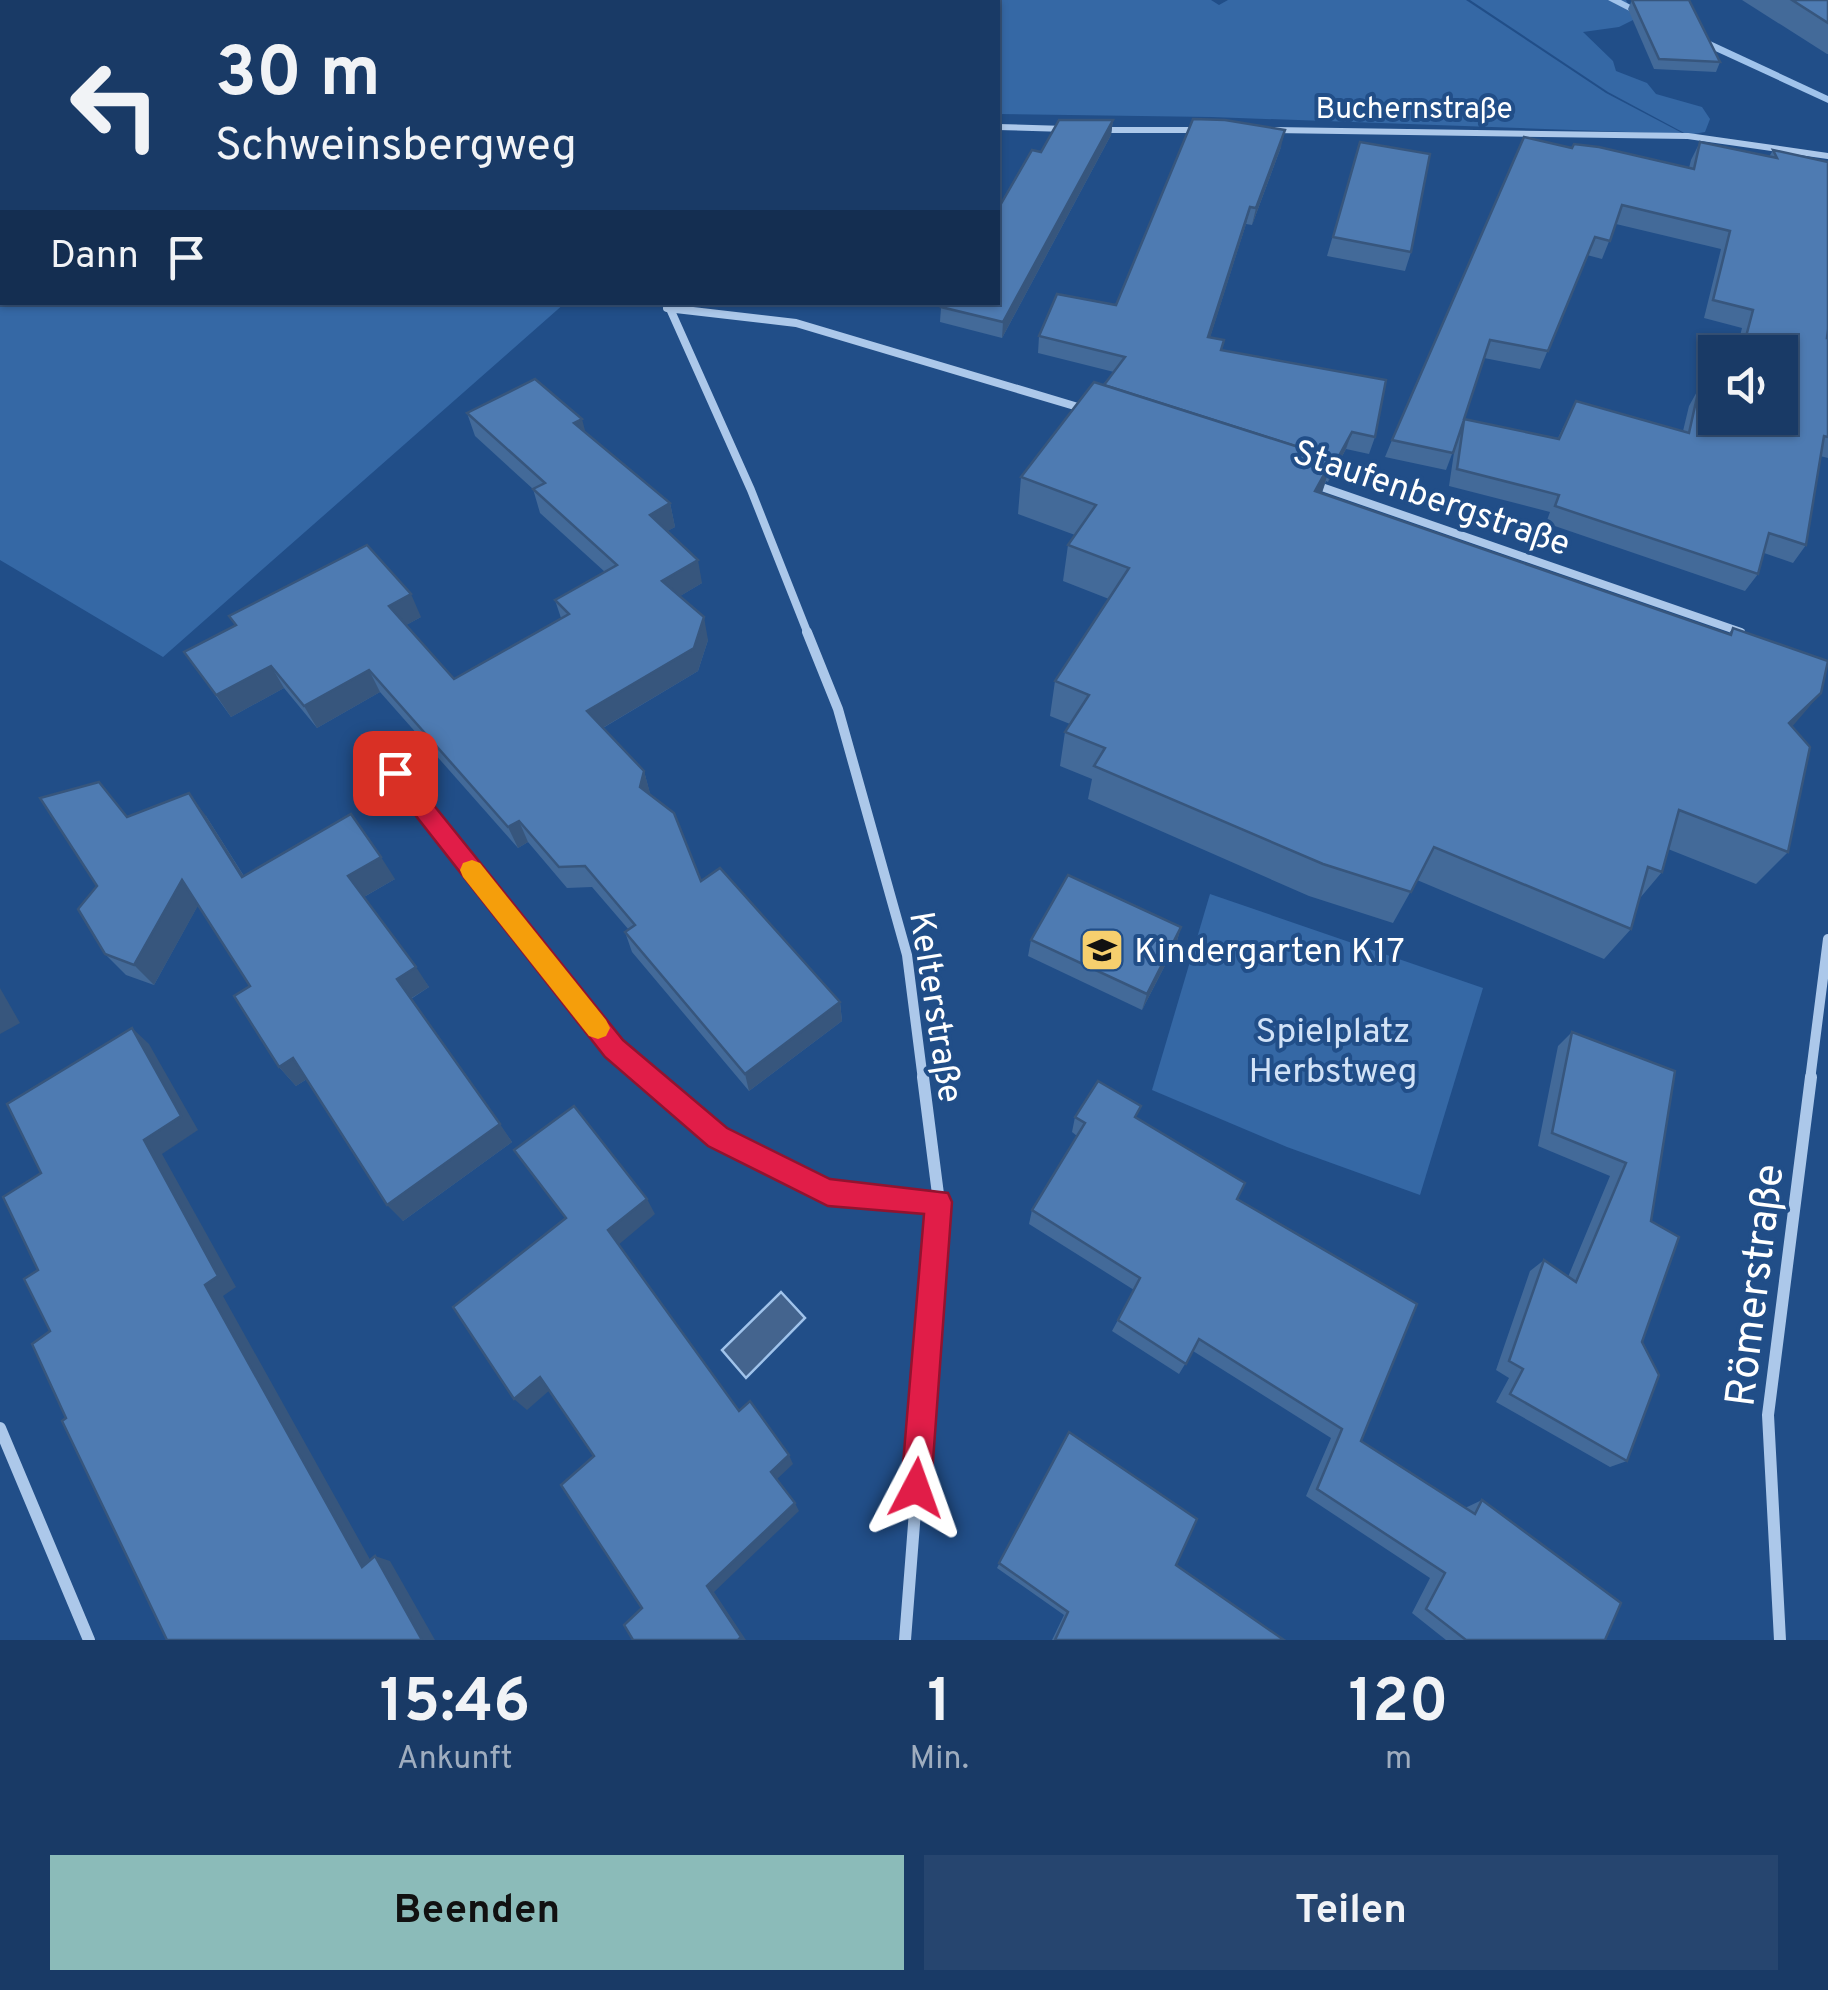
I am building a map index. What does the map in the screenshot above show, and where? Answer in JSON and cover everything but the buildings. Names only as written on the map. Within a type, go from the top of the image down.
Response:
[{"type":"street","points":[[1000,127],[1207,130]]},
{"type":"street","name":"Buchernstraße","points":[[1260,130],[1688,136],[1828,156]]},
{"type":"street","points":[[667,305],[796,323],[1094,412]]},
{"type":"street","name":"Kelterstraße","points":[[667,305],[750,490],[838,709],[907,955],[938,1202],[905,1640]]},
{"type":"street","name":"Staufenbergstraße","points":[[1300,480],[1754,636]]},
{"type":"street","points":[[395,773],[614,1048],[717,1137],[828,1192],[938,1202]]},
{"type":"street","name":"Römerstraße","points":[[1780,1640],[1768,1414],[1828,938]]},
{"type":"street","points":[[0,1428],[89,1640]]},
{"type":"green space","points":[[1000,0],[1211,0],[1219,5],[1228,0],[1466,0],[1606,93],[1684,134],[1211,117],[1000,114]]},
{"type":"green space","points":[[1470,0],[1626,0],[1635,19],[1619,27],[1583,32],[1613,61],[1616,71],[1647,83],[1656,94],[1702,107],[1710,119],[1705,132],[1688,135],[1608,92]]},
{"type":"green space","points":[[0,305],[563,305],[163,657],[0,560]]},
{"type":"green space","name":"Spielplatz Herbstweg","points":[[1210,894],[1483,988],[1420,1195],[1287,1147],[1152,1090]]},
{"type":"shaded area","points":[[781,1292],[805,1318],[746,1378],[722,1350]]},
{"type":"waterway","points":[[1613,0],[1649,17]]},
{"type":"waterway","points":[[1691,36],[1828,100]]},
{"type":"slow traffic","points":[[472,870],[598,1028]]},
{"type":"place","name":"Kindergarten K17","points":[[1102,950]]},
{"type":"route","points":[[395,773],[614,1048],[717,1137],[828,1192],[938,1202],[916,1488]]}]
